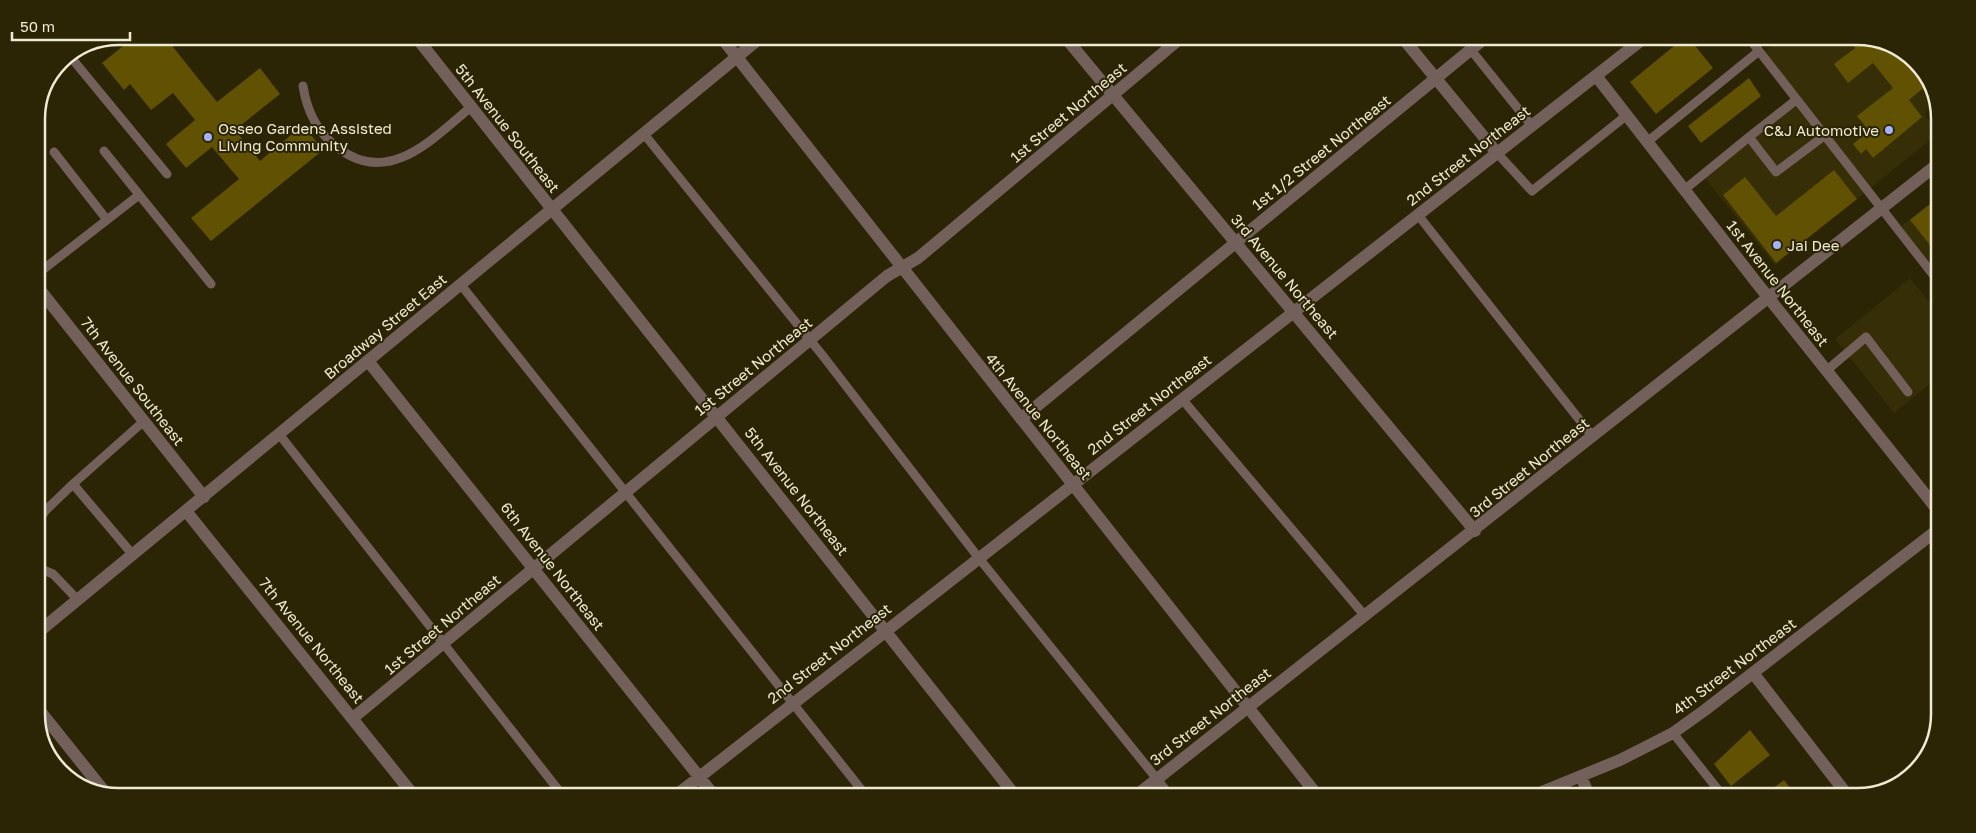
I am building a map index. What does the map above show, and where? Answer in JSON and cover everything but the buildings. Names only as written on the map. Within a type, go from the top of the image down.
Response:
[{"type":"street","name":"5th Avenue Southeast","points":[[422,45],[552,210]]},
{"type":"street","name":"4th Avenue Northeast","points":[[727,45],[1312,788]]},
{"type":"street","name":"Broadway Street East","points":[[45,627],[752,45]]},
{"type":"street","name":"3rd Avenue Northeast","points":[[1071,45],[1475,530]]},
{"type":"street","name":"1st Street Northeast","points":[[354,718],[887,276],[918,258],[1172,45]]},
{"type":"street","points":[[1408,45],[1497,152]]},
{"type":"street","name":"2nd Street Northeast","points":[[685,788],[1497,152],[1597,77],[1635,45]]},
{"type":"street","name":"1st 1/2 Street Northeast","points":[[1020,419],[1476,46]]},
{"type":"street","name":"1st Avenue Northeast","points":[[1597,77],[1768,298],[1931,502]]},
{"type":"street","name":"3rd Street Northeast","points":[[1146,788],[1931,169]]},
{"type":"street","name":"5th Avenue Northeast","points":[[552,210],[1009,788]]},
{"type":"street","name":"7th Avenue Southeast","points":[[45,296],[204,496]]},
{"type":"street","name":"6th Avenue Northeast","points":[[368,361],[708,788]]},
{"type":"street","name":"7th Avenue Northeast","points":[[186,511],[354,718],[408,788]]},
{"type":"street","name":"4th Street Northeast","points":[[1552,788],[1620,760],[1672,733],[1753,673],[1931,535]]},
{"type":"street","points":[[1753,673],[1842,788]]},
{"type":"street","points":[[45,717],[99,785]]},
{"type":"street","points":[[1581,776],[1585,788]]},
{"type":"lane","points":[[1754,45],[1931,272]]},
{"type":"lane","points":[[1476,46],[1532,126]]},
{"type":"lane","points":[[1647,142],[1759,51]]},
{"type":"lane","points":[[74,61],[167,174]]},
{"type":"lane","points":[[303,86],[306,106],[312,119],[332,144],[352,159],[373,163],[398,160],[417,151],[471,107]]},
{"type":"lane","points":[[1684,190],[1796,100]]},
{"type":"lane","points":[[1497,152],[1532,191],[1626,116]]},
{"type":"lane","points":[[644,134],[810,340],[978,557],[1164,788]]},
{"type":"lane","points":[[1748,138],[1776,172],[1824,136]]},
{"type":"lane","points":[[104,151],[211,284]]},
{"type":"lane","points":[[54,152],[107,220]]},
{"type":"lane","points":[[45,268],[139,195]]},
{"type":"lane","points":[[1418,215],[1593,437]]},
{"type":"lane","points":[[461,285],[860,788]]},
{"type":"lane","points":[[1826,371],[1866,336],[1908,392]]},
{"type":"lane","points":[[1182,399],[1365,616]]},
{"type":"lane","points":[[45,511],[144,422]]},
{"type":"lane","points":[[279,434],[557,788]]},
{"type":"lane","points":[[73,484],[133,554]]},
{"type":"lane","points":[[45,571],[53,574],[78,600]]},
{"type":"lane","points":[[1672,733],[1717,788]]},
{"type":"shaded area","points":[[1773,45],[1871,46],[1894,55],[1916,74],[1927,95],[1930,109],[1924,114],[1931,123],[1931,139],[1775,265],[1703,176],[1801,98],[1765,52]]},
{"type":"shaded area","points":[[1931,202],[1931,265],[1901,226]]},
{"type":"shaded area","points":[[1910,278],[1931,304],[1931,383],[1894,413],[1835,339]]},
{"type":"place","name":"C&J Automotive","points":[[1889,130]]},
{"type":"place","name":"Osseo Gardens Assisted Living Community","points":[[208,137]]},
{"type":"place","name":"Jai Dee","points":[[1777,245]]}]
